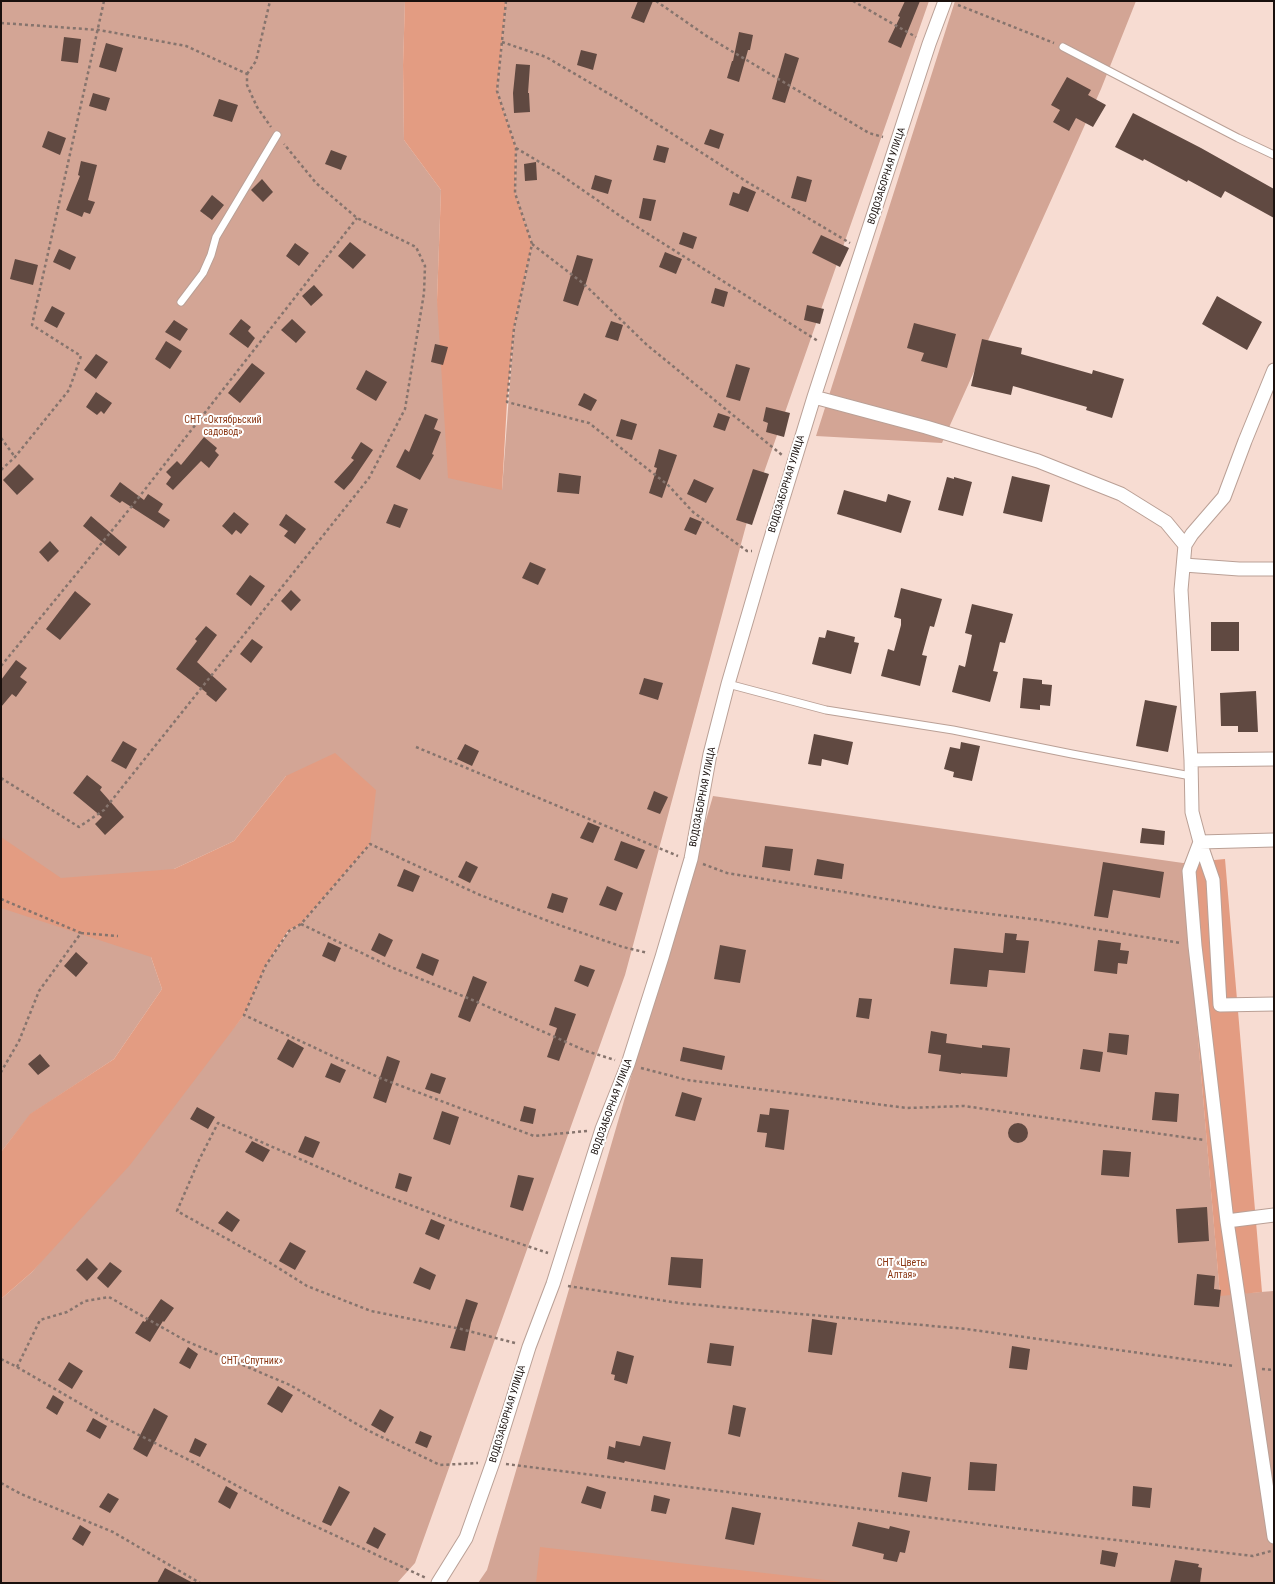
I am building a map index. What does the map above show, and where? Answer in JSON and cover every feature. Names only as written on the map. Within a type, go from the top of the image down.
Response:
[{"type":"street","name":"ВОДОЗАБОРНАЯ УЛИЦА","points":[[434,1581],[466,1538],[493,1462],[529,1347],[562,1258],[602,1130],[628,1064],[691,859],[710,754],[728,684],[766,554],[814,397],[929,44],[950,2]]},
{"type":"street","points":[[1274,370],[1224,497],[1185,544],[1181,590],[1191,760],[1190,776],[1192,812],[1200,842],[1213,880],[1220,1005],[1274,1004]]},
{"type":"street","points":[[814,397],[926,427],[1038,461],[1122,494],[1166,522],[1185,544]]},
{"type":"street","points":[[1184,565],[1239,569],[1274,569]]},
{"type":"street","points":[[1191,760],[1274,759]]},
{"type":"street","points":[[1200,842],[1274,840]]},
{"type":"street","points":[[1200,842],[1188,871],[1195,946],[1226,1221],[1274,1537]]},
{"type":"street","points":[[1226,1221],[1274,1215]]},
{"type":"lane","points":[[1063,47],[1238,138],[1274,155]]},
{"type":"lane","points":[[181,302],[203,273],[211,255],[216,237],[276,135]]},
{"type":"lane","points":[[728,684],[826,710],[953,730],[1190,776]]},
{"type":"path","points":[[1,470],[15,457],[69,390],[81,356],[32,325],[104,1]]},
{"type":"path","points":[[1,778],[79,827],[104,810],[369,478],[405,409],[424,293],[425,266],[416,247],[357,218],[316,184],[276,135],[257,107],[246,85],[247,74],[256,61],[270,1]]},
{"type":"path","points":[[506,1],[498,91],[516,148],[515,194],[532,244],[514,328],[507,402],[589,423],[668,485],[693,512],[747,551],[766,554]]},
{"type":"path","points":[[656,1],[708,37],[869,133],[897,142]]},
{"type":"path","points":[[853,1],[929,44]]},
{"type":"path","points":[[950,2],[1063,47]]},
{"type":"path","points":[[1,23],[98,30],[186,46],[247,74]]},
{"type":"path","points":[[502,42],[546,57],[623,102],[744,180],[863,250]]},
{"type":"path","points":[[516,148],[558,173],[633,224],[831,348]]},
{"type":"path","points":[[1,666],[132,506],[357,218]]},
{"type":"path","points":[[532,244],[584,284],[647,345],[794,464]]},
{"type":"path","points":[[1,438],[15,457]]},
{"type":"path","points":[[416,747],[666,851],[691,859],[727,874],[941,908],[1040,920],[1195,946]]},
{"type":"path","points":[[602,1130],[534,1136],[380,1078],[244,1015],[266,965],[288,931],[301,924],[370,844],[473,892],[501,903],[608,942],[662,957]]},
{"type":"path","points":[[1,899],[81,933],[118,936]]},
{"type":"path","points":[[301,924],[391,967],[586,1051],[687,1080],[907,1108],[964,1106],[1197,1139],[1217,1140]]},
{"type":"path","points":[[1,1072],[19,1041],[39,991],[81,933]]},
{"type":"path","points":[[529,1347],[461,1329],[371,1311],[307,1286],[272,1264],[177,1211],[199,1160],[218,1123],[375,1192],[464,1225],[562,1258]]},
{"type":"path","points":[[553,1284],[679,1303],[966,1329],[1058,1340],[1109,1349],[1179,1357],[1248,1368],[1274,1370]]},
{"type":"path","points":[[18,1367],[40,1320],[67,1312],[85,1301],[109,1297],[186,1341],[290,1386],[367,1430],[440,1465],[493,1462],[1005,1527],[1253,1556],[1274,1550]]},
{"type":"path","points":[[1,1359],[18,1367],[107,1419],[197,1464],[286,1512],[434,1581]]},
{"type":"path","points":[[1,1483],[20,1494],[114,1532],[200,1583]]},
{"type":"green space","points":[[1,1],[405,1],[403,65],[404,140],[441,190],[437,300],[502,490],[514,328],[532,244],[515,193],[516,148],[497,91],[506,1],[929,1],[748,518],[625,975],[415,1563],[397,1583],[1,1583],[1,1299],[32,1272],[244,1015],[266,965],[289,931],[301,924],[370,844],[286,776],[234,841],[174,869],[151,957],[162,989],[114,1059],[31,1114],[1,1152]]},
{"type":"green space","points":[[955,1],[1136,1],[1101,89],[942,443],[816,436]]},
{"type":"green space","name":"СНТ «Цветы Алтая»","points":[[713,796],[1183,863],[1220,1295],[1274,1291],[1274,1583],[478,1583],[487,1570]]},
{"type":"shaded area","points":[[405,1],[506,1],[497,91],[516,148],[515,193],[532,244],[514,328],[507,402],[502,490],[448,478],[437,300],[441,190],[404,140],[403,65]]},
{"type":"shaded area","points":[[335,753],[376,790],[370,844],[301,924],[288,931],[266,965],[244,1015],[130,1165],[32,1272],[1,1299],[1,1152],[30,1114],[114,1059],[162,989],[151,957],[1,908],[1,837],[61,878],[174,869],[234,841],[286,776]]},
{"type":"shaded area","points":[[1225,859],[1262,1292],[1220,1296],[1183,863]]},
{"type":"shaded area","points":[[540,1547],[851,1583],[536,1583]]},
{"type":"building","points":[[638,1],[653,1],[644,23],[631,18]]},
{"type":"building","points":[[905,1],[920,1],[901,48],[888,42],[900,17],[898,16]]},
{"type":"building","points":[[739,32],[753,35],[750,50],[748,50],[739,82],[727,78],[733,61]]},
{"type":"building","points":[[64,37],[81,39],[78,63],[61,61]]},
{"type":"building","points":[[106,43],[123,48],[116,72],[99,67]]},
{"type":"building","points":[[581,50],[597,54],[593,70],[577,65]]},
{"type":"building","points":[[785,53],[799,58],[785,103],[772,99]]},
{"type":"building","points":[[516,64],[530,65],[528,93],[530,112],[514,113],[513,93]]},
{"type":"building","points":[[1067,77],[1091,90],[1088,95],[1106,105],[1093,127],[1076,118],[1069,131],[1053,122],[1060,110],[1051,105]]},
{"type":"building","points":[[93,93],[110,98],[106,111],[89,106]]},
{"type":"building","points":[[219,99],[238,105],[232,122],[213,116]]},
{"type":"building","points":[[1133,113],[1201,148],[1274,189],[1274,218],[1225,191],[1221,198],[1188,180],[1187,182],[1144,159],[1143,161],[1115,147]]},
{"type":"building","points":[[710,129],[724,134],[719,149],[704,144]]},
{"type":"building","points":[[48,131],[66,138],[60,155],[42,147]]},
{"type":"building","points":[[657,145],[669,148],[665,163],[653,160]]},
{"type":"building","points":[[331,150],[347,156],[341,170],[325,164]]},
{"type":"building","points":[[81,161],[97,165],[88,200],[95,202],[90,214],[84,212],[82,217],[66,210],[80,176],[78,175]]},
{"type":"building","points":[[536,162],[537,180],[525,181],[524,164]]},
{"type":"building","points":[[595,175],[612,180],[608,194],[591,189]]},
{"type":"building","points":[[797,176],[812,180],[806,202],[791,198]]},
{"type":"building","points":[[262,179],[273,192],[263,202],[251,190]]},
{"type":"building","points":[[742,186],[756,192],[748,212],[729,205],[733,192],[739,194]]},
{"type":"building","points":[[212,195],[224,205],[212,220],[200,211]]},
{"type":"building","points":[[643,198],[656,200],[651,221],[639,218]]},
{"type":"building","points":[[683,232],[697,237],[693,249],[679,244]]},
{"type":"building","points":[[821,235],[849,248],[840,267],[812,253]]},
{"type":"building","points":[[350,242],[366,255],[353,269],[338,256]]},
{"type":"building","points":[[295,243],[309,253],[299,266],[286,256]]},
{"type":"building","points":[[59,249],[76,257],[70,270],[53,262]]},
{"type":"building","points":[[665,252],[682,259],[676,274],[659,267]]},
{"type":"building","points":[[577,255],[593,259],[578,306],[563,301]]},
{"type":"building","points":[[15,259],[38,265],[33,285],[10,279]]},
{"type":"building","points":[[314,285],[323,295],[311,306],[302,296]]},
{"type":"building","points":[[715,288],[728,292],[724,307],[711,303]]},
{"type":"building","points":[[1217,296],[1262,322],[1247,350],[1202,324]]},
{"type":"building","points":[[807,305],[824,309],[820,324],[804,320]]},
{"type":"building","points":[[52,306],[65,313],[57,328],[44,321]]},
{"type":"building","points":[[241,319],[251,327],[248,331],[255,338],[248,348],[229,334]]},
{"type":"building","points":[[292,319],[306,332],[296,343],[281,330]]},
{"type":"building","points":[[174,320],[188,329],[180,341],[165,332]]},
{"type":"building","points":[[611,321],[623,325],[618,341],[605,337]]},
{"type":"building","points":[[914,323],[956,334],[947,368],[921,361],[924,353],[907,348]]},
{"type":"building","points":[[982,339],[1022,348],[1021,354],[1092,374],[1093,370],[1124,379],[1112,418],[1086,410],[1087,407],[1013,386],[1011,395],[971,386]]},
{"type":"building","points":[[166,341],[182,351],[170,369],[155,359]]},
{"type":"building","points":[[435,344],[448,347],[443,365],[431,362]]},
{"type":"building","points":[[96,354],[108,362],[96,379],[84,370]]},
{"type":"building","points":[[252,363],[265,373],[240,403],[228,393]]},
{"type":"building","points":[[736,364],[750,368],[740,401],[726,397]]},
{"type":"building","points":[[366,370],[387,382],[376,401],[356,389]]},
{"type":"building","points":[[96,392],[112,403],[104,414],[101,411],[97,415],[86,407]]},
{"type":"building","points":[[584,393],[597,400],[591,411],[578,405]]},
{"type":"building","points":[[766,407],[790,413],[784,437],[766,432],[768,423],[763,421]]},
{"type":"building","points":[[718,413],[730,417],[725,431],[713,427]]},
{"type":"building","points":[[425,414],[438,419],[434,429],[441,432],[432,454],[434,455],[420,480],[396,467],[405,449],[409,452]]},
{"type":"building","points":[[621,419],[637,424],[632,440],[616,436]]},
{"type":"building","points":[[204,437],[217,448],[215,451],[219,455],[209,468],[201,461],[173,490],[166,484],[171,477],[166,472],[177,461],[181,465]]},
{"type":"building","points":[[361,442],[373,450],[344,490],[334,482],[354,460],[351,458]]},
{"type":"building","points":[[659,449],[677,455],[662,498],[649,493],[657,468],[654,467]]},
{"type":"building","points":[[19,464],[34,479],[17,495],[3,480]]},
{"type":"building","points":[[753,469],[769,474],[752,525],[736,520]]},
{"type":"building","points":[[559,473],[581,476],[579,494],[557,492]]},
{"type":"building","points":[[1012,476],[1050,485],[1042,522],[1003,513]]},
{"type":"building","points":[[947,477],[954,479],[954,477],[972,482],[963,516],[938,510]]},
{"type":"building","points":[[694,479],[714,488],[706,503],[687,494]]},
{"type":"building","points":[[120,482],[144,500],[148,494],[163,504],[158,512],[170,520],[164,528],[122,501],[120,503],[110,496]]},
{"type":"building","points":[[844,490],[886,502],[888,494],[911,501],[901,533],[837,514]]},
{"type":"building","points":[[394,504],[408,509],[400,528],[386,523]]},
{"type":"building","points":[[234,512],[249,524],[241,534],[236,530],[232,535],[222,526]]},
{"type":"building","points":[[286,514],[306,529],[295,544],[284,536],[288,531],[279,525]]},
{"type":"building","points":[[91,516],[127,547],[119,556],[83,526]]},
{"type":"building","points":[[690,517],[702,522],[696,535],[684,530]]},
{"type":"building","points":[[50,541],[59,551],[48,562],[39,552]]},
{"type":"building","points":[[530,562],[546,569],[538,585],[522,578]]},
{"type":"building","points":[[250,575],[265,586],[251,606],[236,594]]},
{"type":"building","points":[[901,588],[942,599],[934,627],[930,626],[922,655],[927,656],[920,686],[881,676],[888,649],[894,651],[901,625],[901,619],[894,617]]},
{"type":"building","points":[[291,590],[301,600],[291,611],[281,601]]},
{"type":"building","points":[[75,591],[91,604],[60,640],[46,629]]},
{"type":"building","points":[[972,604],[1013,614],[1005,643],[1000,642],[993,671],[998,672],[990,702],[952,692],[959,665],[965,667],[972,635],[965,633]]},
{"type":"building","points":[[1211,622],[1239,622],[1239,651],[1211,651]]},
{"type":"building","points":[[206,626],[217,635],[197,662],[227,689],[216,702],[206,694],[207,693],[176,669],[197,641],[195,639]]},
{"type":"building","points":[[827,630],[855,637],[854,642],[859,643],[851,674],[812,664],[819,637],[825,638]]},
{"type":"building","points":[[252,639],[263,647],[251,663],[240,654]]},
{"type":"building","points":[[16,660],[27,668],[20,677],[27,682],[16,697],[12,694],[1,707],[1,680]]},
{"type":"building","points":[[644,678],[663,683],[658,700],[639,694]]},
{"type":"building","points":[[1023,678],[1042,680],[1042,684],[1052,685],[1050,706],[1040,705],[1040,710],[1020,708]]},
{"type":"building","points":[[1256,691],[1258,732],[1238,732],[1238,726],[1221,726],[1220,693]]},
{"type":"building","points":[[1145,700],[1177,706],[1168,752],[1136,746]]},
{"type":"building","points":[[814,734],[853,742],[848,765],[822,759],[821,766],[808,764]]},
{"type":"building","points":[[123,741],[137,749],[126,769],[111,761]]},
{"type":"building","points":[[961,742],[980,746],[972,781],[953,777],[954,772],[944,769],[950,747],[960,749]]},
{"type":"building","points":[[465,744],[479,751],[472,766],[457,759]]},
{"type":"building","points":[[87,775],[102,787],[100,790],[124,817],[105,835],[95,824],[102,817],[73,793]]},
{"type":"building","points":[[654,791],[668,797],[660,814],[647,809]]},
{"type":"building","points":[[588,822],[600,827],[593,843],[580,838]]},
{"type":"building","points":[[1142,828],[1165,831],[1164,845],[1140,843]]},
{"type":"building","points":[[621,841],[645,850],[637,869],[614,860]]},
{"type":"building","points":[[765,846],[793,849],[790,871],[762,867]]},
{"type":"building","points":[[817,859],[844,864],[842,879],[814,875]]},
{"type":"building","points":[[466,861],[478,867],[470,883],[458,877]]},
{"type":"building","points":[[1103,862],[1164,872],[1160,898],[1113,890],[1108,918],[1094,916]]},
{"type":"building","points":[[404,869],[420,876],[413,892],[397,886]]},
{"type":"building","points":[[607,886],[623,893],[616,911],[599,905]]},
{"type":"building","points":[[552,893],[568,898],[563,913],[547,908]]},
{"type":"building","points":[[379,933],[393,940],[385,957],[371,950]]},
{"type":"building","points":[[1005,933],[1017,934],[1016,940],[1029,941],[1025,973],[989,970],[987,987],[950,984],[954,948],[1003,953]]},
{"type":"building","points":[[1098,940],[1121,943],[1120,950],[1129,951],[1127,964],[1118,963],[1117,974],[1094,971]]},
{"type":"building","points":[[328,942],[341,948],[335,962],[322,956]]},
{"type":"building","points":[[720,945],[746,950],[740,983],[714,979]]},
{"type":"building","points":[[76,952],[88,963],[76,977],[64,966]]},
{"type":"building","points":[[422,953],[439,960],[433,976],[416,968]]},
{"type":"building","points":[[580,965],[595,970],[588,987],[574,981]]},
{"type":"building","points":[[473,976],[487,982],[470,1022],[458,1017]]},
{"type":"building","points":[[859,998],[872,999],[869,1019],[856,1017]]},
{"type":"building","points":[[555,1007],[576,1014],[559,1061],[547,1057],[557,1028],[549,1025]]},
{"type":"building","points":[[931,1031],[947,1034],[946,1043],[982,1048],[982,1045],[1010,1048],[1007,1077],[939,1071],[941,1055],[928,1053]]},
{"type":"building","points":[[1109,1033],[1129,1035],[1127,1055],[1107,1052]]},
{"type":"building","points":[[288,1039],[304,1048],[293,1068],[277,1059]]},
{"type":"building","points":[[683,1047],[725,1056],[722,1070],[680,1061]]},
{"type":"building","points":[[1083,1049],[1103,1052],[1100,1072],[1080,1069]]},
{"type":"building","points":[[40,1054],[50,1066],[38,1075],[28,1064]]},
{"type":"building","points":[[387,1056],[400,1061],[386,1103],[373,1098]]},
{"type":"building","points":[[331,1063],[346,1070],[340,1083],[325,1077]]},
{"type":"building","points":[[431,1073],[446,1078],[440,1094],[425,1089]]},
{"type":"building","points":[[682,1092],[702,1098],[695,1121],[675,1116]]},
{"type":"building","points":[[1155,1092],[1179,1094],[1177,1122],[1152,1120]]},
{"type":"building","points":[[524,1106],[536,1109],[533,1124],[520,1121]]},
{"type":"building","points":[[197,1107],[215,1117],[208,1129],[190,1119]]},
{"type":"building","points":[[770,1108],[789,1110],[784,1150],[765,1147],[767,1133],[757,1132],[760,1114],[769,1115]]},
{"type":"building","points":[[442,1111],[459,1117],[450,1145],[433,1139]]},
{"type":"building","points":[[1018,1123],[1025,1126],[1028,1133],[1025,1140],[1018,1143],[1011,1140],[1008,1133],[1011,1126]]},
{"type":"building","points":[[305,1136],[320,1142],[313,1158],[298,1152]]},
{"type":"building","points":[[252,1141],[270,1150],[263,1162],[245,1152]]},
{"type":"building","points":[[1103,1150],[1131,1152],[1129,1177],[1101,1175]]},
{"type":"building","points":[[399,1173],[412,1177],[407,1192],[395,1188]]},
{"type":"building","points":[[518,1175],[534,1178],[523,1211],[510,1207]]},
{"type":"building","points":[[1207,1207],[1209,1241],[1178,1243],[1176,1209]]},
{"type":"building","points":[[227,1211],[240,1220],[232,1232],[218,1223]]},
{"type":"building","points":[[431,1219],[445,1225],[439,1240],[425,1234]]},
{"type":"building","points":[[290,1242],[306,1251],[295,1270],[279,1261]]},
{"type":"building","points":[[671,1257],[703,1259],[701,1288],[668,1285]]},
{"type":"building","points":[[87,1258],[98,1269],[87,1281],[76,1270]]},
{"type":"building","points":[[110,1262],[122,1271],[108,1288],[97,1278]]},
{"type":"building","points":[[420,1267],[436,1275],[430,1290],[413,1283]]},
{"type":"building","points":[[1197,1274],[1215,1276],[1214,1289],[1221,1290],[1219,1307],[1194,1305]]},
{"type":"building","points":[[161,1299],[174,1308],[164,1322],[163,1321],[150,1342],[135,1333],[143,1321],[145,1322]]},
{"type":"building","points":[[466,1299],[478,1303],[471,1323],[465,1351],[450,1348]]},
{"type":"building","points":[[812,1319],[837,1323],[832,1355],[808,1352]]},
{"type":"building","points":[[710,1343],[734,1346],[731,1366],[707,1363]]},
{"type":"building","points":[[1012,1346],[1030,1349],[1027,1370],[1009,1368]]},
{"type":"building","points":[[188,1347],[198,1354],[190,1369],[179,1363]]},
{"type":"building","points":[[617,1351],[634,1356],[627,1384],[614,1380],[615,1375],[611,1374]]},
{"type":"building","points":[[69,1362],[83,1371],[72,1389],[58,1380]]},
{"type":"building","points":[[278,1386],[293,1395],[282,1413],[267,1404]]},
{"type":"building","points":[[53,1395],[64,1402],[57,1415],[46,1408]]},
{"type":"building","points":[[733,1405],[746,1408],[740,1437],[728,1434]]},
{"type":"building","points":[[154,1408],[168,1416],[147,1457],[133,1449]]},
{"type":"building","points":[[380,1409],[394,1417],[385,1433],[371,1425]]},
{"type":"building","points":[[93,1418],[107,1426],[100,1439],[86,1431]]},
{"type":"building","points":[[420,1431],[432,1436],[427,1448],[415,1443]]},
{"type":"building","points":[[643,1436],[671,1442],[665,1470],[625,1461],[624,1463],[607,1459],[609,1446],[615,1448],[616,1441],[640,1446]]},
{"type":"building","points":[[195,1438],[207,1444],[200,1457],[189,1452]]},
{"type":"building","points":[[970,1462],[997,1464],[995,1491],[968,1490]]},
{"type":"building","points":[[902,1472],[931,1477],[927,1502],[898,1497]]},
{"type":"building","points":[[226,1486],[238,1493],[230,1509],[218,1502]]},
{"type":"building","points":[[339,1486],[350,1492],[331,1526],[322,1522]]},
{"type":"building","points":[[587,1486],[606,1492],[601,1509],[581,1503]]},
{"type":"building","points":[[1133,1486],[1152,1488],[1150,1508],[1132,1506]]},
{"type":"building","points":[[108,1493],[119,1499],[110,1513],[99,1507]]},
{"type":"building","points":[[654,1495],[670,1499],[666,1514],[651,1511]]},
{"type":"building","points":[[732,1507],[761,1513],[754,1545],[725,1539]]},
{"type":"building","points":[[858,1522],[889,1529],[890,1526],[910,1531],[905,1553],[900,1552],[897,1562],[883,1559],[884,1554],[852,1546]]},
{"type":"building","points":[[80,1525],[91,1532],[83,1546],[72,1539]]},
{"type":"building","points":[[374,1527],[386,1534],[378,1549],[366,1543]]},
{"type":"building","points":[[1102,1550],[1118,1553],[1115,1567],[1100,1564]]},
{"type":"building","points":[[1175,1560],[1199,1564],[1198,1567],[1202,1568],[1200,1583],[1170,1583]]},
{"type":"building","points":[[165,1568],[193,1583],[157,1583]]},
{"type":"park label","name":"СНТ «Октябрьский садовод»","points":[[223,426]]},
{"type":"park label","name":"СНТ «Спутник»","points":[[252,1361]]}]
